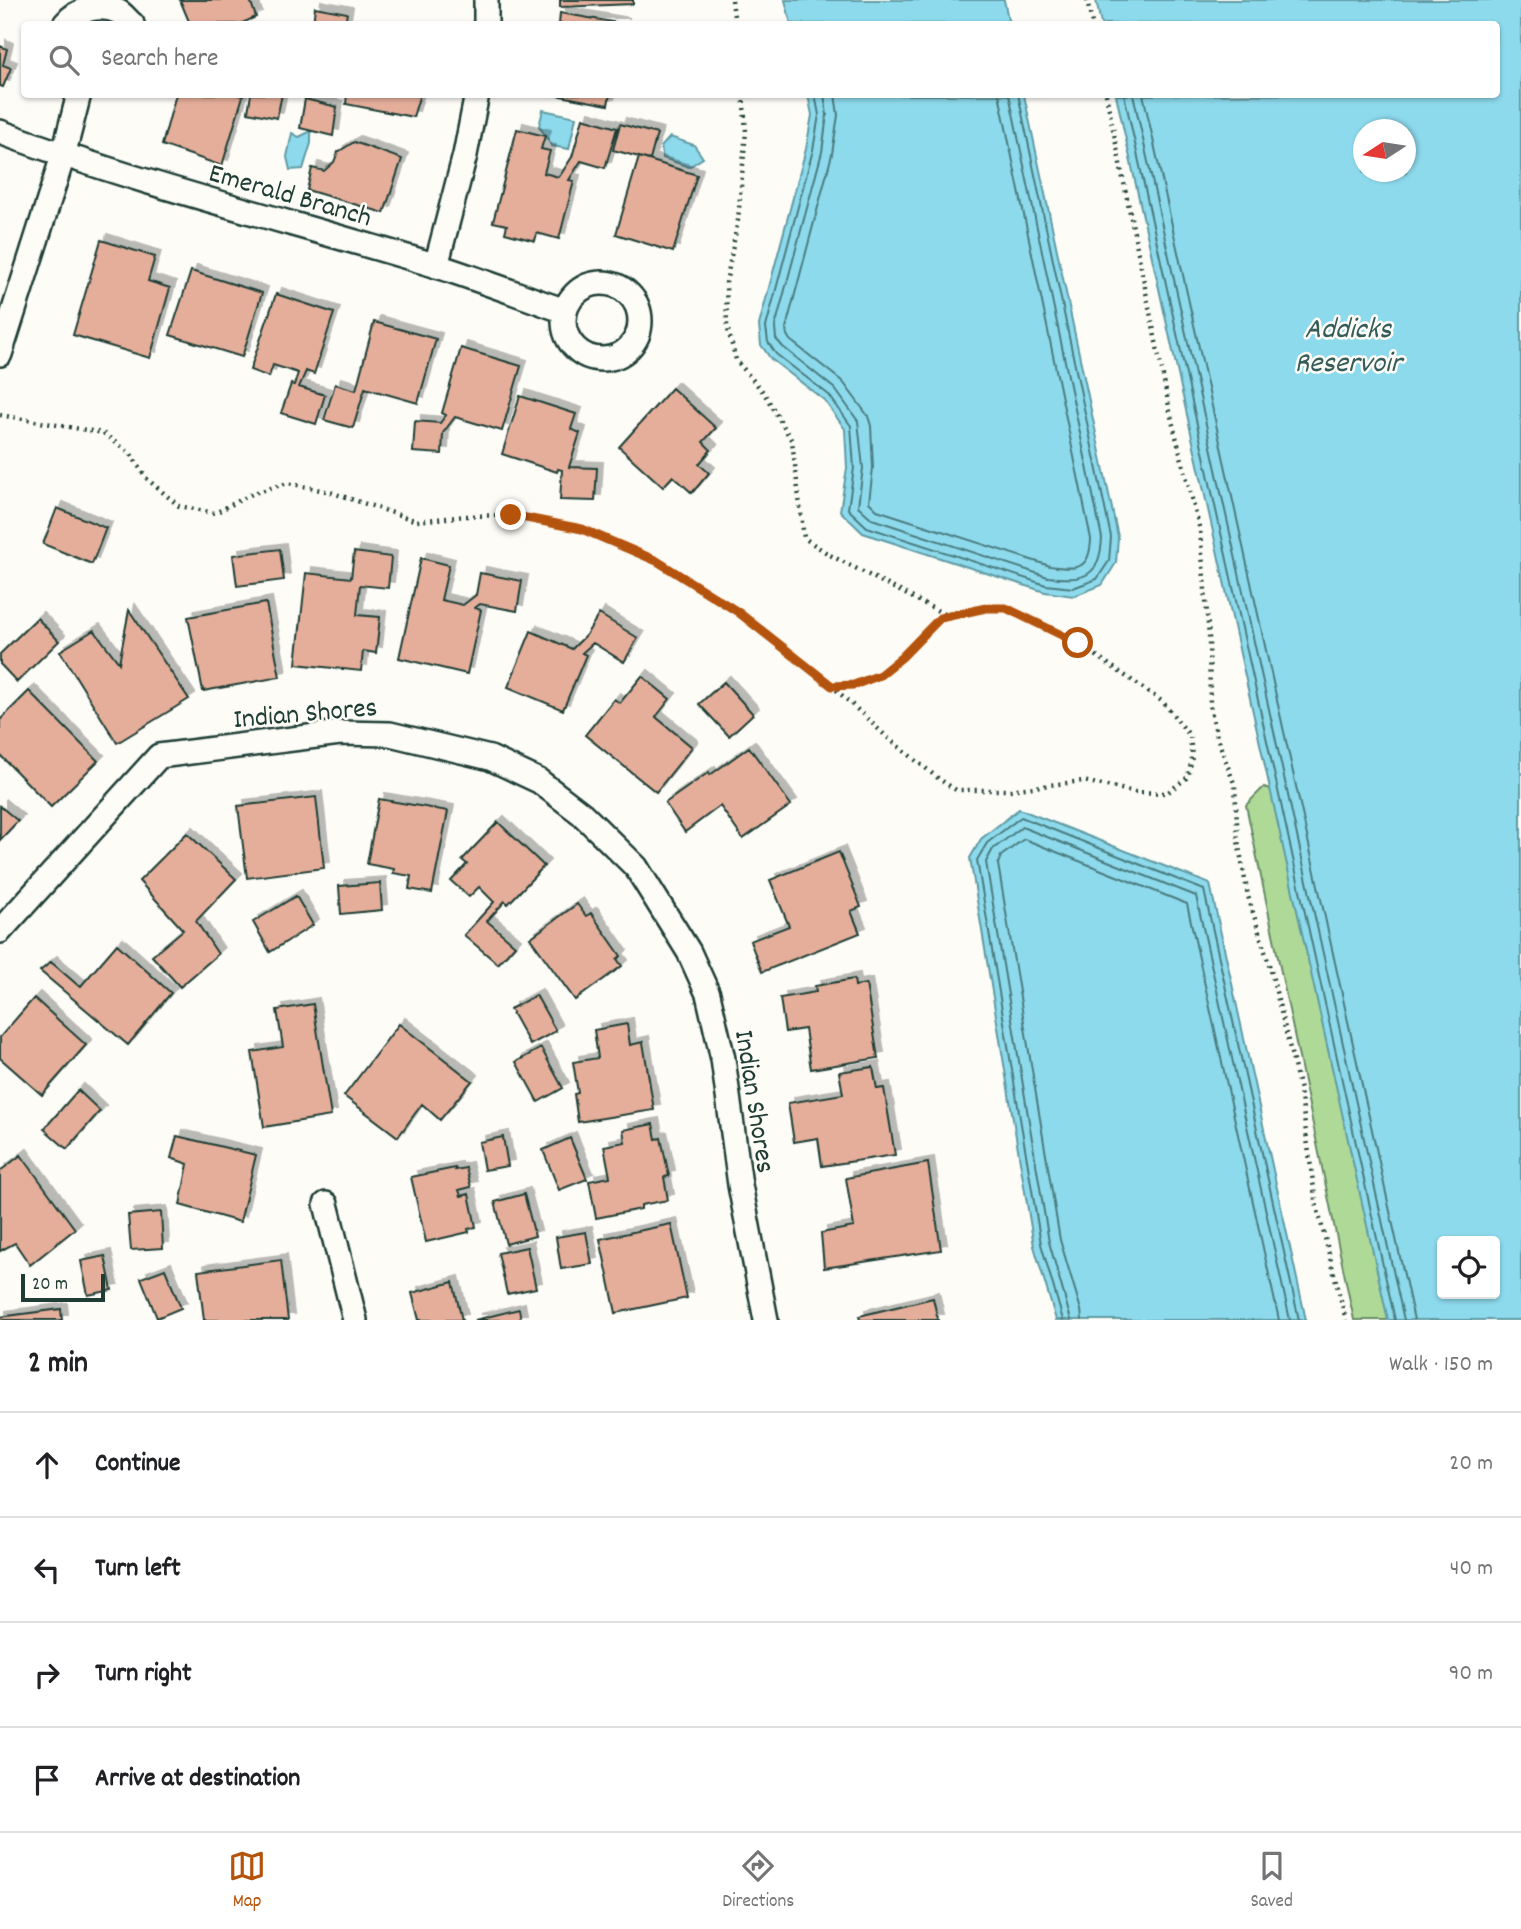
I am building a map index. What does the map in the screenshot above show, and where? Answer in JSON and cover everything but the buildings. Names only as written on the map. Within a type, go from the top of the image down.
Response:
[{"type":"street","points":[[486,0],[486,21]]},
{"type":"street","points":[[68,21],[85,9],[103,7],[120,13],[129,21]]},
{"type":"street","points":[[0,354],[63,156],[78,98]]},
{"type":"street","points":[[436,266],[465,155],[476,98]]},
{"type":"street","name":"Emerald Branch","points":[[0,132],[63,156],[248,213],[436,266],[565,311]]},
{"type":"street","name":"Indian Shores","points":[[0,931],[159,756],[340,733],[390,734],[490,758],[539,781],[582,814],[636,867],[689,952],[708,993],[723,1059],[762,1319]]},
{"type":"street","points":[[326,1204],[355,1320]]},
{"type":"path","points":[[732,0],[736,21]]},
{"type":"path","points":[[1087,0],[1091,21]]},
{"type":"path","points":[[743,98],[746,131],[738,220],[726,283],[727,326],[736,360],[764,393],[792,442],[804,538],[830,555],[949,616]]},
{"type":"path","points":[[1107,98],[1172,421],[1199,530],[1209,637],[1210,706],[1217,737],[1235,786],[1238,841],[1248,896],[1271,971],[1300,1090],[1316,1203],[1346,1320]]},
{"type":"path","points":[[0,415],[103,433],[131,454],[146,478],[179,506],[215,513],[254,493],[288,483],[330,492],[417,521],[511,515],[582,529],[657,561],[738,612],[832,686],[939,779],[956,790],[1009,790],[1083,781],[1135,792],[1167,793],[1188,777],[1192,757],[1190,736],[1163,702],[1078,643],[1006,608],[986,608],[940,618],[902,657],[880,675],[854,685],[832,686]]},
{"type":"green space","points":[[1264,787],[1521,867],[1521,1320],[1354,1320],[1246,805]]},
{"type":"water","points":[[785,0],[1004,0],[1008,21],[790,21]]},
{"type":"water","name":"Addicks Reservoir","points":[[1096,0],[1521,0],[1521,1320],[1388,1320],[1117,98],[1500,98],[1500,21],[1100,21]]},
{"type":"water","points":[[809,98],[1025,98],[1118,537],[1116,563],[1102,585],[1074,596],[1045,592],[863,533],[840,511],[847,468],[845,429],[824,400],[771,359],[761,345],[759,325],[806,149],[812,115]]},
{"type":"water","points":[[543,110],[576,117],[569,149],[552,146],[539,126]]},
{"type":"water","points":[[311,131],[311,143],[303,169],[290,170],[287,157],[292,133],[299,137]]},
{"type":"water","points":[[670,137],[694,145],[703,158],[689,167],[663,158],[661,147]]},
{"type":"water","points":[[1019,809],[1210,884],[1306,1320],[1056,1320],[1034,1246],[970,858],[981,839]]},
{"type":"route","points":[[511,515],[582,529],[657,561],[738,612],[832,686],[854,685],[880,675],[902,657],[940,618],[986,608],[1006,608],[1078,643]]}]
